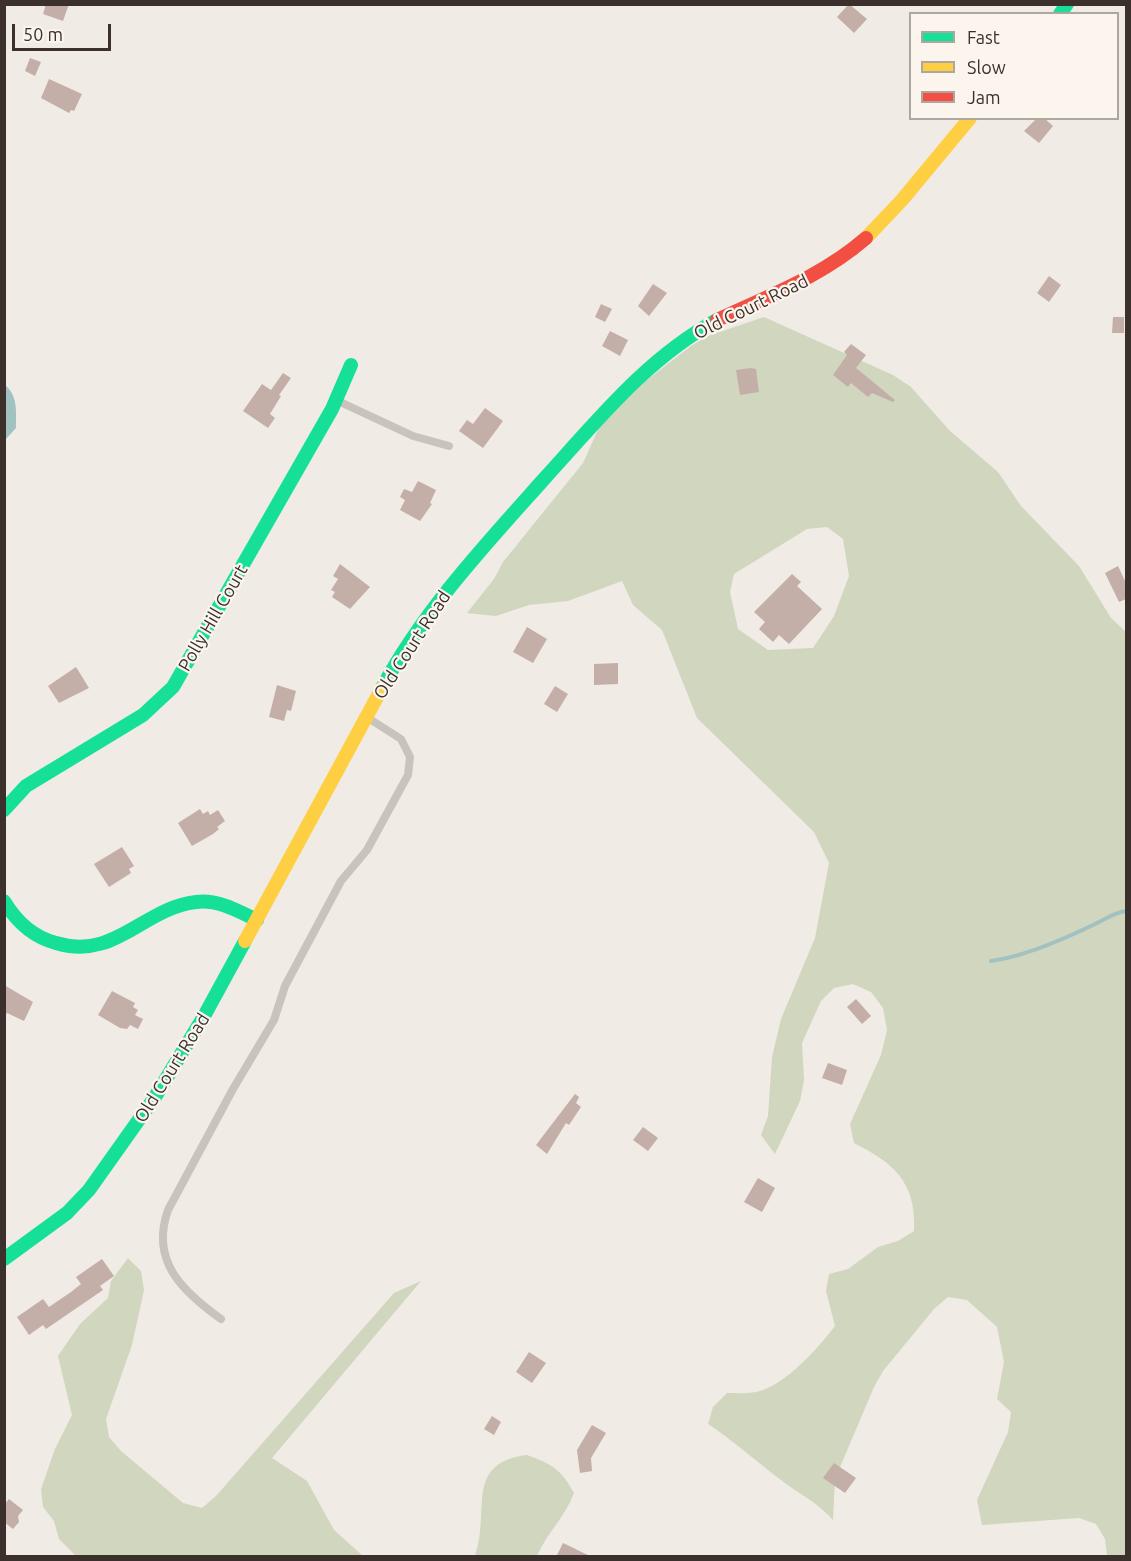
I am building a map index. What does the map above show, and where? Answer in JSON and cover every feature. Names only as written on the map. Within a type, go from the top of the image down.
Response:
[{"type":"main road","name":"Old Court Road","points":[[4,1259],[67,1213],[116,1156],[203,1018],[367,717],[420,626],[457,577],[653,363],[714,320],[795,285],[844,256],[894,209],[968,120]]},
{"type":"main road","name":"Polly Hill Court","points":[[4,810],[26,786],[142,715],[173,687],[337,400],[351,365]]},
{"type":"main road","points":[[4,902],[19,924],[36,936],[56,944],[74,947],[111,943],[166,911],[195,902],[210,902],[228,906],[257,920]]},
{"type":"lane","points":[[337,400],[413,436],[449,446]]},
{"type":"lane","points":[[221,1319],[184,1292],[166,1256],[162,1228],[168,1210],[233,1089],[274,1020],[285,986],[341,881],[367,850],[408,776],[410,757],[401,739],[367,717]]},
{"type":"green space","points":[[764,317],[893,375],[911,387],[950,431],[998,472],[1021,506],[1079,566],[1111,618],[1126,632],[1126,1556],[1107,1556],[1105,1539],[1096,1524],[1079,1518],[982,1525],[977,1500],[1008,1432],[1011,1412],[997,1399],[1004,1362],[997,1327],[967,1300],[948,1297],[934,1309],[883,1371],[835,1479],[833,1520],[818,1506],[708,1424],[713,1407],[727,1393],[752,1393],[770,1387],[791,1373],[828,1335],[835,1326],[826,1291],[829,1274],[848,1269],[878,1247],[898,1241],[914,1231],[914,1214],[907,1187],[892,1167],[854,1143],[850,1124],[881,1055],[887,1030],[883,1008],[871,992],[853,984],[834,988],[821,1001],[802,1043],[804,1080],[800,1101],[775,1154],[761,1135],[768,1116],[772,1057],[781,1019],[815,938],[829,863],[814,832],[697,718],[662,630],[633,605],[622,581],[568,601],[529,605],[496,616],[467,613],[494,579],[503,562],[583,463],[601,423],[612,407],[691,346],[708,336]],"holes":[[[827,527],[843,539],[849,576],[834,616],[813,648],[768,650],[738,629],[730,592],[734,574],[807,529]]]},
{"type":"green space","points":[[128,1258],[141,1271],[144,1290],[132,1345],[106,1419],[109,1437],[121,1451],[183,1503],[202,1508],[216,1496],[394,1293],[421,1281],[272,1458],[307,1481],[334,1530],[363,1556],[76,1556],[59,1539],[54,1521],[43,1507],[41,1489],[55,1449],[72,1415],[58,1356],[80,1324],[108,1298],[111,1281]]},
{"type":"green space","points":[[527,1455],[550,1465],[560,1473],[574,1493],[570,1502],[537,1556],[475,1556],[479,1539],[483,1492],[487,1479],[494,1468],[507,1460]]},
{"type":"water","points":[[5,385],[14,399],[16,428],[5,440]]},
{"type":"building","points":[[46,4],[69,4],[63,21],[43,14]]},
{"type":"building","points":[[849,4],[867,19],[854,33],[837,17]]},
{"type":"building","points":[[30,58],[41,62],[35,76],[25,71]]},
{"type":"building","points":[[49,79],[82,94],[74,111],[71,110],[69,113],[41,98]]},
{"type":"building","points":[[1035,120],[1046,120],[1053,126],[1039,143],[1024,131]]},
{"type":"building","points":[[1049,276],[1061,285],[1049,302],[1037,293]]},
{"type":"building","points":[[653,284],[667,293],[649,316],[638,306]]},
{"type":"building","points":[[601,304],[612,309],[605,322],[595,317]]},
{"type":"building","points":[[1113,317],[1124,317],[1124,333],[1112,333]]},
{"type":"building","points":[[610,331],[628,340],[620,356],[602,346]]},
{"type":"building","points":[[851,344],[866,355],[856,368],[895,400],[893,402],[872,393],[868,397],[851,383],[848,387],[833,375],[847,355],[844,352]]},
{"type":"building","points":[[756,369],[759,392],[740,395],[736,370]]},
{"type":"building","points":[[283,373],[291,378],[270,414],[275,418],[268,428],[243,411],[262,384],[271,390]]},
{"type":"building","points":[[485,408],[503,421],[483,448],[459,431],[467,420],[473,424]]},
{"type":"building","points":[[418,481],[436,490],[430,503],[432,504],[420,521],[400,510],[405,500],[400,497],[404,489],[412,492]]},
{"type":"building","points":[[340,564],[370,587],[350,609],[332,597],[335,592],[331,590],[338,579],[333,576]]},
{"type":"building","points":[[1118,566],[1126,583],[1126,599],[1119,602],[1105,573]]},
{"type":"building","points":[[792,574],[801,582],[797,586],[822,609],[789,644],[779,635],[773,642],[759,629],[765,622],[754,612]]},
{"type":"building","points":[[527,627],[547,639],[533,663],[513,652]]},
{"type":"building","points":[[618,663],[618,684],[594,685],[594,664]]},
{"type":"building","points":[[76,667],[89,688],[59,703],[48,686]]},
{"type":"building","points":[[277,685],[296,691],[291,711],[287,710],[284,721],[269,717]]},
{"type":"building","points":[[555,686],[568,694],[557,712],[544,704]]},
{"type":"building","points":[[200,809],[203,814],[208,811],[210,815],[218,810],[225,821],[217,827],[219,829],[213,834],[192,846],[178,823]]},
{"type":"building","points":[[122,847],[134,866],[129,869],[131,873],[109,887],[94,864]]},
{"type":"building","points":[[4,985],[33,1002],[24,1021],[7,1013],[4,1018]]},
{"type":"building","points":[[112,991],[135,1003],[133,1007],[138,1010],[135,1015],[143,1019],[138,1029],[130,1025],[127,1029],[120,1028],[98,1015]]},
{"type":"building","points":[[856,999],[871,1016],[862,1024],[847,1007]]},
{"type":"building","points":[[828,1063],[847,1070],[842,1085],[822,1078]]},
{"type":"building","points":[[575,1094],[579,1097],[576,1103],[581,1107],[569,1125],[566,1123],[547,1154],[536,1145]]},
{"type":"building","points":[[643,1127],[658,1138],[648,1151],[633,1140]]},
{"type":"building","points":[[758,1178],[775,1188],[762,1212],[744,1202]]},
{"type":"building","points":[[102,1259],[114,1276],[100,1286],[103,1290],[46,1329],[43,1325],[29,1335],[17,1317],[43,1299],[49,1307],[71,1292],[81,1284],[76,1277]]},
{"type":"building","points":[[529,1352],[546,1363],[532,1383],[516,1372]]},
{"type":"building","points":[[492,1416],[501,1422],[494,1435],[484,1429]]},
{"type":"building","points":[[592,1425],[606,1433],[591,1458],[592,1471],[580,1473],[577,1450]]},
{"type":"building","points":[[834,1463],[856,1478],[845,1493],[823,1478]]},
{"type":"building","points":[[9,1499],[23,1510],[18,1516],[19,1522],[13,1529],[4,1522],[4,1505]]},
{"type":"building","points":[[563,1543],[592,1557],[556,1557]]},
{"type":"waterway","points":[[991,961],[1043,947],[1126,911]]},
{"type":"traffic: fast","points":[[1061,12],[1067,4]]},
{"type":"traffic: fast","points":[[382,688],[436,605],[584,435],[645,372],[692,335],[717,320]]},
{"type":"traffic: fast","points":[[4,810],[26,786],[143,715],[173,687],[332,409],[351,365]]},
{"type":"traffic: fast","points":[[4,901],[14,915],[40,937],[77,947],[112,940],[160,913],[196,902],[220,904],[257,920]]},
{"type":"traffic: fast","points":[[4,1259],[67,1213],[89,1190],[155,1097],[203,1018],[245,941]]},
{"type":"traffic: slow","points":[[866,238],[902,200],[968,120]]},
{"type":"traffic: slow","points":[[245,941],[382,688]]},
{"type":"traffic: jam","points":[[717,320],[813,274],[849,252],[866,238]]}]
